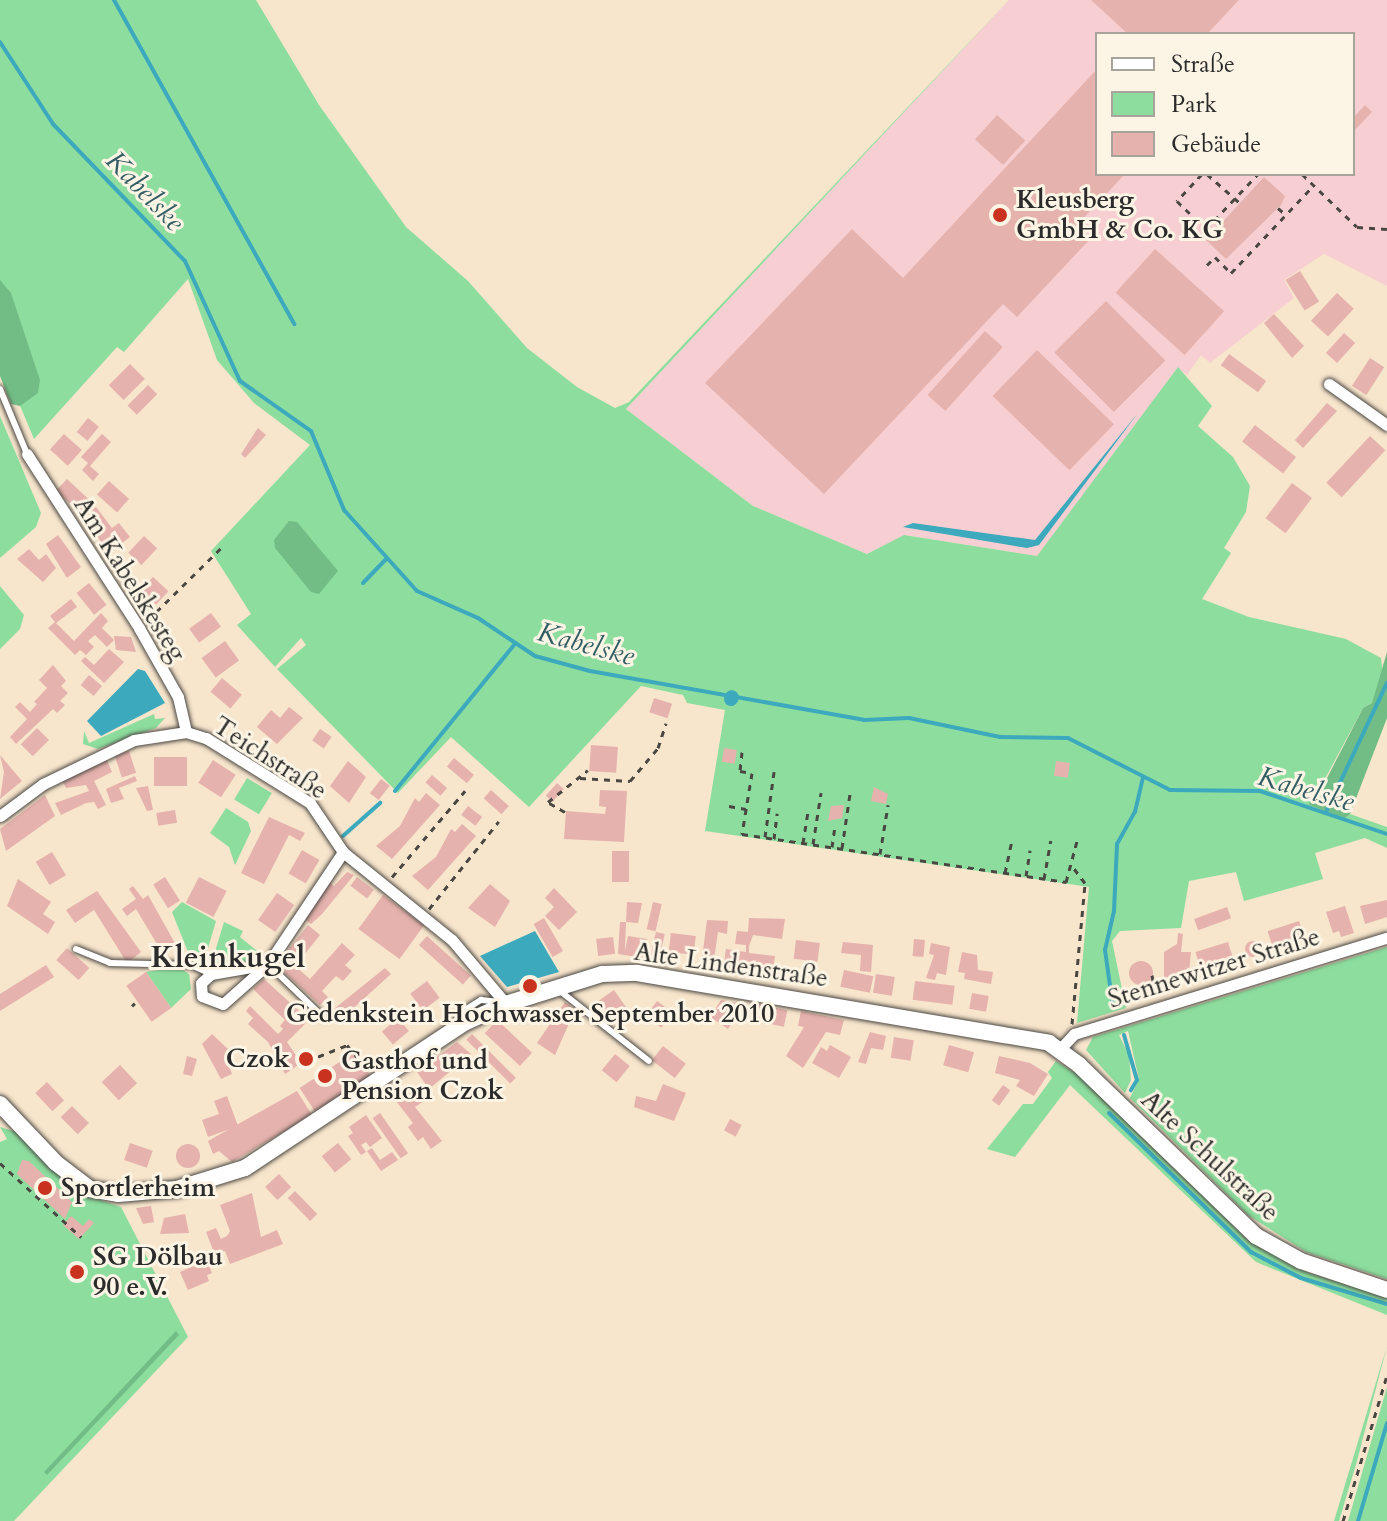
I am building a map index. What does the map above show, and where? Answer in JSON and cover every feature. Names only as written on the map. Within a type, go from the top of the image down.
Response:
[{"type":"street","points":[[1329,384],[1387,425]]},
{"type":"street","name":"Am Kabelskesteg","points":[[27,454],[139,628],[178,697],[186,732]]},
{"type":"street","name":"Teichstraße","points":[[0,816],[43,784],[134,740],[186,732],[206,738],[310,803],[343,852],[468,955],[506,1004]]},
{"type":"street","points":[[268,964],[211,974],[201,983],[202,996],[223,1004],[268,964],[343,852]]},
{"type":"street","name":"Stennewitzer Straße","points":[[1060,1049],[1074,1034],[1387,938]]},
{"type":"street","name":"Alte Lindenstraße","points":[[1,1109],[90,1189],[118,1194],[177,1189],[245,1168],[374,1087],[448,1033],[506,1004],[602,974],[637,973],[1036,1038],[1060,1049]]},
{"type":"street","name":"Alte Schulstraße","points":[[1060,1049],[1256,1236],[1301,1261],[1387,1290]]},
{"type":"lane","points":[[0,389],[27,454]]},
{"type":"lane","points":[[76,949],[110,963],[191,965],[211,974]]},
{"type":"lane","points":[[268,964],[323,1017]]},
{"type":"lane","points":[[557,988],[649,1061]]},
{"type":"path","points":[[1202,176],[1177,201],[1206,229],[1256,176]]},
{"type":"path","points":[[1206,176],[1240,203]]},
{"type":"path","points":[[1304,176],[1357,227],[1387,229]]},
{"type":"path","points":[[1207,265],[1215,257],[1231,273],[1314,185]]},
{"type":"path","points":[[1278,208],[1286,215]]},
{"type":"path","points":[[139,628],[223,546]]},
{"type":"path","points":[[580,778],[630,781],[658,748],[666,723]]},
{"type":"path","points":[[742,752],[740,771],[752,773],[742,834],[1070,881],[1077,841]]},
{"type":"path","points":[[565,812],[548,802],[588,770]]},
{"type":"path","points":[[765,837],[774,772]]},
{"type":"path","points":[[385,885],[465,791]]},
{"type":"path","points":[[813,844],[821,793]]},
{"type":"path","points":[[842,848],[850,794]]},
{"type":"path","points":[[880,854],[888,805]]},
{"type":"path","points":[[729,806],[746,809]]},
{"type":"path","points":[[803,843],[808,811]]},
{"type":"path","points":[[774,839],[777,813]]},
{"type":"path","points":[[424,916],[499,821]]},
{"type":"path","points":[[832,847],[835,825]]},
{"type":"path","points":[[1005,873],[1012,839]]},
{"type":"path","points":[[1044,879],[1051,841]]},
{"type":"path","points":[[1026,876],[1030,850]]},
{"type":"path","points":[[1072,866],[1085,883],[1072,1025]]},
{"type":"path","points":[[1144,1006],[1160,1001],[1152,975]]},
{"type":"path","points":[[1068,1030],[1080,1026]]},
{"type":"path","points":[[307,1061],[347,1045],[374,1078]]},
{"type":"path","points":[[0,1163],[81,1237]]},
{"type":"path","points":[[1343,1521],[1387,1375]]},
{"type":"shaded area","points":[[1009,0],[1387,0],[1387,286],[1324,254],[1284,280],[1294,298],[1210,363],[1201,355],[1187,375],[1178,368],[1037,556],[905,535],[867,554],[753,506],[626,409]]},
{"type":"green space","points":[[0,0],[256,0],[319,105],[406,227],[468,281],[527,348],[577,387],[615,408],[629,402],[1009,0],[626,409],[753,506],[867,554],[904,535],[1037,556],[1178,367],[1212,406],[1198,426],[1233,457],[1250,486],[1246,512],[1224,548],[1231,553],[1202,599],[1249,617],[1346,639],[1381,658],[1383,676],[1372,703],[1363,708],[1320,788],[1344,818],[1350,814],[1387,827],[1387,848],[1365,838],[1315,853],[1323,879],[1244,901],[1236,872],[1189,881],[1181,928],[1120,931],[1112,941],[1126,1008],[1077,1023],[1089,887],[705,831],[725,710],[687,703],[683,695],[641,686],[529,807],[451,737],[398,793],[277,669],[306,645],[301,638],[275,667],[237,625],[251,614],[211,551],[310,445],[254,403],[217,360],[188,279],[124,352],[117,347],[34,439],[0,358]]},
{"type":"green space","points":[[0,280],[11,293],[40,380],[38,393],[20,406],[11,404],[0,376]]},
{"type":"green space","points":[[0,416],[41,513],[36,527],[0,558]]},
{"type":"green space","points":[[289,521],[297,522],[338,571],[319,594],[311,592],[275,548],[274,540]]},
{"type":"green space","points":[[0,586],[24,615],[20,629],[0,649]]},
{"type":"green space","points":[[1387,652],[1387,718],[1350,814],[1345,818],[1309,805],[1312,790],[1325,782],[1363,708],[1372,703]]},
{"type":"green space","points":[[154,714],[155,719],[165,718],[156,728],[98,749],[83,744],[84,731],[89,743]]},
{"type":"green space","points":[[247,778],[272,793],[259,814],[234,799]]},
{"type":"green space","points":[[226,808],[248,822],[251,831],[235,865],[229,847],[210,833]]},
{"type":"green space","points":[[182,902],[216,921],[203,965],[190,957],[172,912]]},
{"type":"green space","points":[[224,922],[243,931],[240,937],[266,958],[210,968]]},
{"type":"green space","points":[[1387,947],[1387,1279],[1306,1252],[1248,1215],[1130,1098],[1139,1079],[1128,1031],[1119,1035],[1129,1055],[1131,1080],[1125,1093],[1086,1050],[1093,1037]]},
{"type":"green space","points":[[178,967],[189,974],[191,989],[171,1008],[146,972]]},
{"type":"green space","points":[[1056,1061],[1077,1074],[1249,1241],[1309,1273],[1387,1297],[1387,1315],[1256,1262],[1070,1085],[1015,1157],[987,1149],[1023,1104],[1033,1104],[1052,1078],[1048,1072]]},
{"type":"green space","name":"SG Dölbau 90 e.V.","points":[[0,1127],[17,1132],[82,1194],[121,1207],[188,1337],[14,1521],[0,1521],[0,1142],[7,1139]]},
{"type":"green space","points":[[176,1331],[179,1335],[47,1475],[44,1472]]},
{"type":"green space","points":[[1387,1346],[1339,1521],[1334,1521]]},
{"type":"green space","points":[[1387,1387],[1387,1521],[1348,1521]]},
{"type":"water","points":[[1138,413],[1039,545],[1027,548],[903,527],[913,523],[1035,540]]},
{"type":"water","points":[[138,669],[145,671],[165,703],[101,736],[87,721]]},
{"type":"water","points":[[535,931],[559,972],[507,987],[480,956]]},
{"type":"building","points":[[1091,0],[1239,0],[1209,32],[1126,32]]},
{"type":"building","points":[[1095,71],[1095,176],[1123,176],[1076,226],[1091,238],[1017,317],[1003,304],[824,494],[705,383],[852,229],[903,278]]},
{"type":"building","points":[[1365,105],[1372,112],[1355,130],[1355,116]]},
{"type":"building","points":[[997,115],[1025,140],[1003,165],[975,140]]},
{"type":"building","points":[[1264,177],[1285,196],[1281,205],[1226,259],[1206,240]]},
{"type":"building","points":[[1155,249],[1224,311],[1185,355],[1116,293]]},
{"type":"building","points":[[1300,271],[1319,302],[1305,311],[1286,280]]},
{"type":"building","points":[[1337,293],[1354,309],[1328,336],[1311,321]]},
{"type":"building","points":[[1106,301],[1165,360],[1114,412],[1054,353]]},
{"type":"building","points":[[1274,314],[1304,346],[1292,358],[1264,323]]},
{"type":"building","points":[[985,331],[1003,347],[945,411],[927,395]]},
{"type":"building","points":[[1344,333],[1355,343],[1337,363],[1326,353]]},
{"type":"building","points":[[1037,350],[1114,424],[1070,470],[993,396]]},
{"type":"building","points":[[1229,354],[1266,381],[1258,392],[1221,365]]},
{"type":"building","points":[[1370,358],[1384,367],[1366,395],[1352,386]]},
{"type":"building","points":[[130,364],[145,379],[124,400],[109,385]]},
{"type":"building","points":[[148,385],[157,394],[137,415],[127,406]]},
{"type":"building","points":[[1327,403],[1337,411],[1303,448],[1295,440]]},
{"type":"building","points":[[88,418],[99,427],[88,441],[77,432]]},
{"type":"building","points":[[1255,425],[1296,457],[1283,474],[1242,442]]},
{"type":"building","points":[[258,428],[266,435],[245,458],[241,454]]},
{"type":"building","points":[[64,434],[82,450],[68,466],[50,450]]},
{"type":"building","points":[[102,434],[111,442],[90,466],[99,474],[93,481],[82,470],[88,463],[81,457]]},
{"type":"building","points":[[1370,436],[1385,450],[1342,497],[1326,483]]},
{"type":"building","points":[[67,479],[92,502],[81,514],[56,491]]},
{"type":"building","points":[[109,481],[129,499],[117,512],[97,494]]},
{"type":"building","points":[[1292,483],[1312,498],[1285,533],[1266,518]]},
{"type":"building","points":[[96,507],[112,528],[119,523],[130,537],[109,553],[83,517]]},
{"type":"building","points":[[58,535],[81,567],[67,578],[46,544]]},
{"type":"building","points":[[144,536],[157,548],[141,565],[128,553]]},
{"type":"building","points":[[29,549],[39,560],[46,554],[56,568],[43,582],[17,559]]},
{"type":"building","points":[[153,577],[168,591],[156,604],[141,590]]},
{"type":"building","points":[[89,583],[107,605],[94,615],[77,593]]},
{"type":"building","points":[[71,599],[77,607],[56,623],[74,641],[101,613],[108,621],[102,628],[114,640],[107,647],[95,635],[88,641],[94,647],[86,655],[80,650],[75,655],[48,628],[55,622],[50,616]]},
{"type":"building","points":[[211,613],[221,627],[199,643],[189,629]]},
{"type":"building","points":[[114,636],[131,637],[136,652],[116,650]]},
{"type":"building","points":[[225,641],[239,660],[216,677],[202,658]]},
{"type":"building","points":[[109,649],[124,662],[104,683],[81,661],[85,657],[94,665]]},
{"type":"building","points":[[53,665],[66,681],[61,686],[68,693],[60,701],[65,705],[57,713],[53,709],[16,744],[10,737],[27,719],[15,707],[20,702],[30,712],[37,704],[34,702],[47,688],[39,680]]},
{"type":"building","points":[[89,675],[102,686],[94,696],[81,685]]},
{"type":"building","points":[[222,678],[242,695],[230,709],[210,692]]},
{"type":"building","points":[[654,698],[672,704],[667,718],[649,712]]},
{"type":"building","points":[[289,707],[303,718],[277,744],[257,727],[271,710],[280,718]]},
{"type":"building","points":[[37,728],[49,740],[33,756],[21,744]]},
{"type":"building","points":[[320,729],[332,737],[324,748],[312,741]]},
{"type":"building","points":[[591,745],[618,747],[616,773],[589,771]]},
{"type":"building","points":[[724,748],[737,750],[735,764],[722,762]]},
{"type":"building","points":[[129,751],[136,773],[122,778],[115,756]]},
{"type":"building","points":[[0,755],[22,781],[0,799],[4,772]]},
{"type":"building","points":[[154,757],[187,757],[187,786],[154,786]]},
{"type":"building","points":[[106,758],[112,772],[94,781],[106,805],[98,809],[94,802],[86,803],[61,815],[55,803],[89,791],[86,785],[66,788],[62,780]]},
{"type":"building","points":[[454,758],[474,775],[467,783],[447,766]]},
{"type":"building","points":[[213,760],[236,775],[221,797],[198,783]]},
{"type":"building","points":[[348,761],[366,777],[349,803],[330,786]]},
{"type":"building","points":[[1056,761],[1070,763],[1068,778],[1054,776]]},
{"type":"building","points":[[432,775],[447,788],[441,796],[425,783]]},
{"type":"building","points":[[135,776],[137,781],[119,788],[124,799],[111,803],[106,789]]},
{"type":"building","points":[[381,779],[390,786],[379,800],[370,793]]},
{"type":"building","points":[[557,783],[564,789],[553,802],[546,796]]},
{"type":"building","points":[[148,786],[153,810],[147,811],[136,788]]},
{"type":"building","points":[[874,787],[888,794],[886,804],[871,801]]},
{"type":"building","points":[[491,790],[509,806],[501,814],[484,798]]},
{"type":"building","points":[[600,790],[627,791],[624,842],[564,839],[566,811],[605,814],[606,807],[599,806]]},
{"type":"building","points":[[426,793],[440,805],[392,859],[376,846],[400,826],[415,798],[419,802]]},
{"type":"building","points":[[45,795],[55,816],[6,851],[0,829]]},
{"type":"building","points":[[844,805],[842,818],[828,821],[831,806]]},
{"type":"building","points":[[468,806],[482,817],[475,826],[461,815]]},
{"type":"building","points":[[175,810],[177,823],[158,826],[156,813]]},
{"type":"building","points":[[269,817],[305,833],[300,841],[289,835],[264,884],[241,873]]},
{"type":"building","points":[[462,824],[476,836],[428,890],[412,876],[436,857],[451,829],[455,832]]},
{"type":"building","points":[[302,850],[319,860],[306,883],[288,873]]},
{"type":"building","points":[[612,851],[629,851],[629,882],[612,882]]},
{"type":"building","points":[[52,852],[66,875],[50,885],[36,862]]},
{"type":"building","points":[[347,872],[354,875],[322,914],[311,924],[304,919],[329,882],[334,886]]},
{"type":"building","points":[[165,877],[180,901],[168,908],[153,884]]},
{"type":"building","points":[[199,877],[227,891],[213,917],[186,903]]},
{"type":"building","points":[[357,877],[374,890],[367,898],[350,886]]},
{"type":"building","points":[[18,879],[51,902],[43,914],[55,922],[48,934],[7,906]]},
{"type":"building","points":[[490,884],[510,901],[495,927],[468,908]]},
{"type":"building","points":[[133,886],[143,899],[148,895],[176,945],[163,954],[136,909],[127,916],[122,909],[136,899],[129,889]]},
{"type":"building","points":[[554,888],[577,912],[559,930],[545,916],[554,907],[545,898]]},
{"type":"building","points":[[97,891],[141,952],[127,963],[94,910],[75,923],[66,910]]},
{"type":"building","points":[[277,893],[294,905],[275,932],[258,920]]},
{"type":"building","points":[[383,895],[424,925],[400,959],[358,929]]},
{"type":"building","points":[[1387,900],[1387,917],[1365,924],[1360,906]]},
{"type":"building","points":[[627,902],[642,903],[638,923],[626,922]]},
{"type":"building","points":[[653,902],[662,904],[655,931],[647,929]]},
{"type":"building","points":[[1345,906],[1354,933],[1341,937],[1339,931],[1333,933],[1326,912]]},
{"type":"building","points":[[1227,907],[1231,918],[1198,930],[1194,919]]},
{"type":"building","points":[[544,918],[563,951],[553,957],[534,924]]},
{"type":"building","points":[[749,918],[785,919],[782,939],[753,935],[749,946],[749,953],[775,956],[772,976],[723,970],[726,949],[746,952],[746,945],[735,944],[737,931],[748,932]]},
{"type":"building","points":[[707,920],[728,921],[727,934],[718,932],[713,967],[701,966]]},
{"type":"building","points":[[1299,921],[1305,940],[1274,950],[1268,931]]},
{"type":"building","points":[[620,922],[626,922],[625,951],[628,936],[647,939],[643,958],[618,954]]},
{"type":"building","points":[[308,925],[320,935],[295,966],[310,979],[342,943],[355,955],[345,965],[352,971],[343,981],[336,976],[322,991],[328,997],[320,1005],[276,965]]},
{"type":"building","points":[[656,932],[665,934],[659,960],[650,958]]},
{"type":"building","points":[[671,933],[696,936],[693,955],[669,952]]},
{"type":"building","points":[[1178,933],[1183,934],[1181,952],[1191,952],[1189,972],[1164,978],[1164,952],[1177,944]]},
{"type":"building","points":[[427,936],[471,975],[463,984],[419,945]]},
{"type":"building","points":[[613,937],[615,954],[598,956],[596,939]]},
{"type":"building","points":[[914,939],[925,940],[923,957],[913,956]]},
{"type":"building","points":[[796,940],[820,943],[818,962],[794,959]]},
{"type":"building","points":[[1250,941],[1256,941],[1261,949],[1259,955],[1250,957],[1245,952],[1245,946]]},
{"type":"building","points":[[843,942],[873,945],[871,972],[860,971],[861,955],[841,953]]},
{"type":"building","points":[[1228,942],[1234,962],[1202,972],[1195,952]]},
{"type":"building","points":[[931,943],[950,947],[946,975],[937,973],[935,980],[926,978],[934,955],[929,954]]},
{"type":"building","points":[[67,948],[89,968],[79,980],[56,960]]},
{"type":"building","points":[[962,952],[977,955],[978,970],[993,972],[991,984],[964,979],[965,973],[958,972]]},
{"type":"building","points":[[1141,961],[1150,964],[1153,973],[1150,982],[1141,985],[1132,982],[1129,973],[1132,964]]},
{"type":"building","points":[[46,965],[54,977],[0,1011],[0,994]]},
{"type":"building","points":[[385,968],[391,974],[337,1023],[329,1013]]},
{"type":"building","points":[[844,970],[873,976],[870,993],[840,987]]},
{"type":"building","points":[[146,972],[171,1008],[152,1022],[126,986]]},
{"type":"building","points":[[876,974],[895,977],[892,996],[873,993]]},
{"type":"building","points":[[264,979],[309,1020],[287,1042],[301,1063],[285,1074],[268,1042],[248,1024],[253,1018],[246,1011],[250,1006],[278,1034],[283,1029],[280,1026],[285,1020],[253,989]]},
{"type":"building","points":[[427,981],[440,998],[423,1010],[410,994]]},
{"type":"building","points":[[915,981],[955,986],[952,1005],[913,1000]]},
{"type":"building","points":[[614,990],[626,1007],[606,1021],[594,1004]]},
{"type":"building","points":[[972,993],[989,996],[986,1012],[969,1009]]},
{"type":"building","points":[[721,1000],[744,1004],[728,1029],[710,1017]]},
{"type":"building","points":[[657,1001],[672,1012],[661,1028],[646,1016]]},
{"type":"building","points":[[565,1002],[583,1015],[577,1024],[571,1019],[555,1055],[537,1043]]},
{"type":"building","points":[[758,1004],[787,1010],[784,1027],[754,1021]]},
{"type":"building","points":[[801,1011],[844,1020],[840,1035],[826,1032],[803,1068],[786,1056],[804,1027],[798,1026]]},
{"type":"building","points":[[398,1018],[409,1031],[393,1045],[382,1031]]},
{"type":"building","points":[[497,1020],[532,1053],[520,1066],[485,1033]]},
{"type":"building","points":[[870,1032],[886,1036],[883,1050],[871,1048],[866,1064],[858,1062]]},
{"type":"building","points":[[212,1034],[230,1051],[225,1056],[232,1074],[221,1079],[202,1044]]},
{"type":"building","points":[[472,1034],[516,1078],[510,1083],[466,1040]]},
{"type":"building","points":[[894,1037],[914,1040],[910,1061],[891,1058]]},
{"type":"building","points":[[457,1042],[471,1054],[429,1089],[417,1072]]},
{"type":"building","points":[[830,1045],[851,1057],[839,1078],[812,1063],[821,1047],[827,1051]]},
{"type":"building","points":[[949,1045],[974,1052],[968,1072],[943,1065]]},
{"type":"building","points":[[663,1046],[686,1064],[675,1078],[652,1060]]},
{"type":"building","points":[[355,1052],[372,1078],[317,1114],[300,1088]]},
{"type":"building","points":[[615,1054],[630,1066],[617,1082],[602,1070]]},
{"type":"building","points":[[187,1056],[197,1059],[192,1076],[183,1074]]},
{"type":"building","points":[[999,1056],[1030,1063],[1048,1074],[1034,1096],[1016,1086],[1020,1080],[995,1073]]},
{"type":"building","points":[[120,1065],[137,1083],[119,1100],[102,1082]]},
{"type":"building","points":[[47,1082],[64,1100],[52,1111],[35,1093]]},
{"type":"building","points":[[411,1084],[424,1101],[415,1107],[442,1141],[431,1149],[423,1137],[418,1141],[408,1127],[413,1123],[393,1097]]},
{"type":"building","points":[[663,1084],[686,1093],[674,1121],[634,1107],[636,1096],[656,1101]]},
{"type":"building","points":[[1003,1085],[1010,1090],[999,1106],[992,1100]]},
{"type":"building","points":[[297,1091],[312,1115],[232,1162],[219,1151],[213,1154],[208,1141]]},
{"type":"building","points":[[227,1096],[238,1126],[208,1137],[202,1120],[219,1114],[214,1101]]},
{"type":"building","points":[[72,1106],[89,1123],[78,1134],[61,1117]]},
{"type":"building","points":[[380,1113],[408,1153],[401,1158],[373,1118]]},
{"type":"building","points":[[366,1115],[382,1138],[370,1147],[366,1142],[361,1145],[366,1152],[361,1155],[348,1136],[353,1133],[349,1127]]},
{"type":"building","points":[[730,1119],[742,1125],[736,1136],[724,1131]]},
{"type":"building","points":[[130,1143],[153,1151],[147,1168],[124,1160]]},
{"type":"building","points":[[338,1143],[351,1159],[335,1173],[322,1156]]},
{"type":"building","points":[[188,1144],[197,1147],[200,1156],[197,1165],[188,1168],[179,1165],[176,1156],[179,1147]]},
{"type":"building","points":[[372,1148],[380,1160],[392,1152],[398,1160],[381,1171],[367,1151]]},
{"type":"building","name":"Sportlerheim","points":[[22,1160],[29,1161],[72,1202],[65,1219],[17,1174]]},
{"type":"building","points":[[279,1174],[291,1187],[277,1200],[265,1187]]},
{"type":"building","points":[[295,1191],[317,1214],[310,1221],[288,1198]]},
{"type":"building","points":[[252,1193],[261,1237],[277,1230],[283,1244],[230,1264],[225,1251],[215,1255],[206,1232],[216,1228],[221,1239],[227,1236],[230,1231],[220,1205]]},
{"type":"building","points":[[151,1206],[154,1222],[143,1224],[136,1208]]},
{"type":"building","points":[[185,1214],[189,1233],[160,1234],[164,1218]]},
{"type":"building","points":[[71,1216],[83,1226],[89,1219],[94,1223],[79,1239],[63,1225]]},
{"type":"building","points":[[203,1251],[212,1273],[207,1275],[209,1281],[188,1290],[180,1272],[198,1264],[193,1254]]},
{"type":"waterway","points":[[114,0],[294,324]]},
{"type":"waterway","name":"Kabelske","points":[[0,42],[53,124],[185,261],[240,381],[311,431],[344,510],[417,591],[478,618],[535,656],[590,671],[864,720],[909,718],[1000,737],[1068,738],[1170,790],[1260,791],[1387,834]]},
{"type":"waterway","points":[[363,583],[386,559]]},
{"type":"waterway","points":[[395,791],[515,644]]},
{"type":"waterway","points":[[1326,812],[1387,683]]},
{"type":"waterway","points":[[1113,1007],[1105,950],[1114,911],[1117,844],[1135,812],[1143,778]]},
{"type":"waterway","points":[[343,836],[380,803]]},
{"type":"waterway","points":[[1124,1035],[1137,1080],[1131,1090]]},
{"type":"waterway","points":[[1109,1113],[1251,1252],[1301,1278],[1387,1304]]},
{"type":"waterway","name":"Kabelske","points":[[1358,1521],[1387,1423]]},
{"type":"place","name":"Kleusberg GmbH & Co. KG","points":[[1000,215]]},
{"type":"place","name":"Gedenkstein Hochwasser September 2010","points":[[530,986]]},
{"type":"place","name":"Czok","points":[[306,1059]]},
{"type":"place","name":"Gasthof und Pension Czok","points":[[325,1076]]},
{"type":"place","name":"Sportlerheim","points":[[45,1188]]},
{"type":"place","name":"SG Dölbau 90 e.V.","points":[[77,1272]]},
{"type":"district","name":"Kleinkugel","points":[[228,958]]}]
